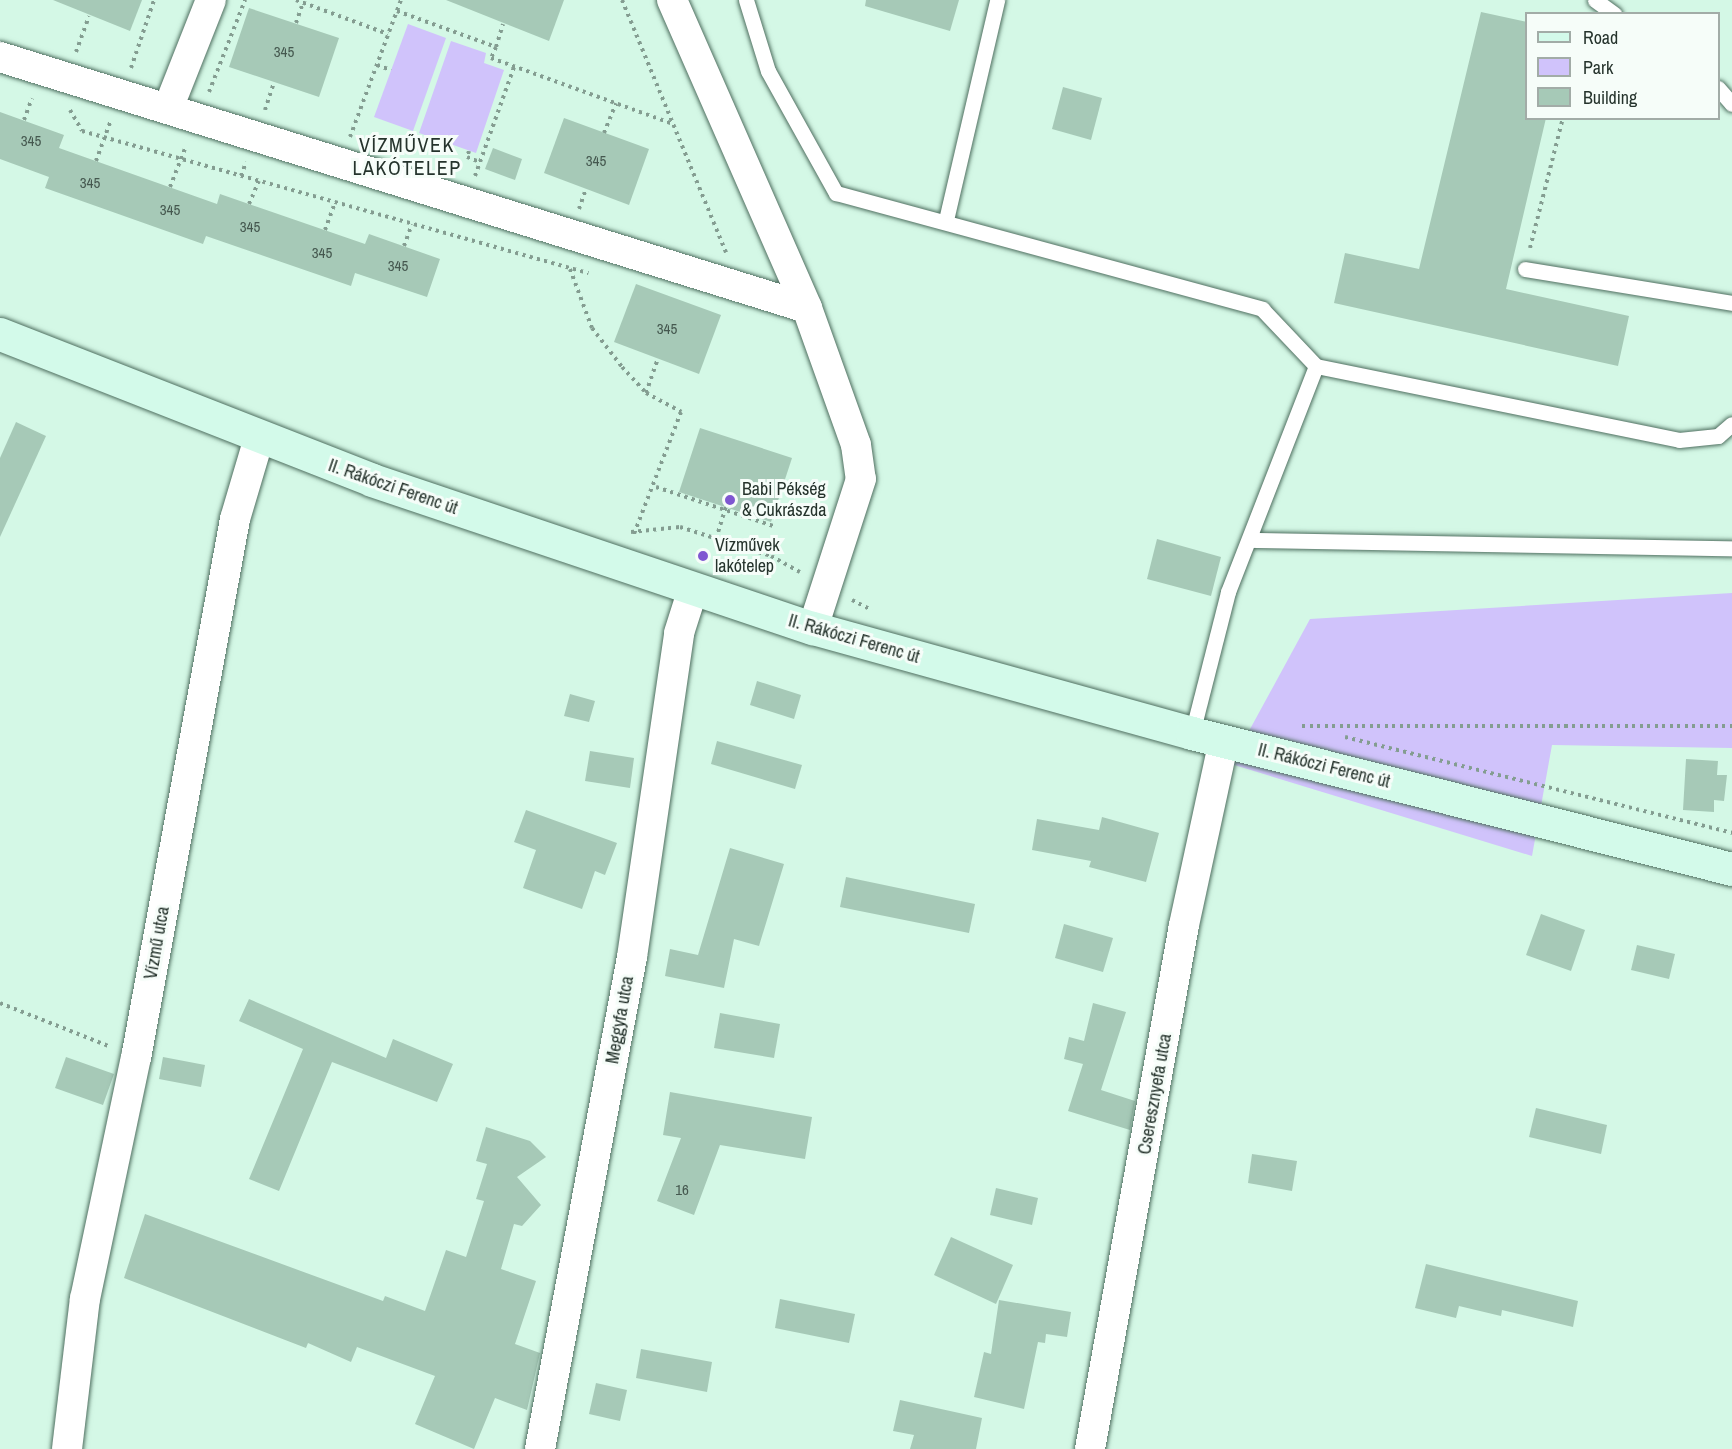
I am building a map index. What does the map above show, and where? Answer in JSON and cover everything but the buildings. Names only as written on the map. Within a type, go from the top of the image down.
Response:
[{"type":"main road","name":"II. Rákóczi Ferenc út","points":[[0,334],[259,438],[693,589],[813,628],[1192,732],[1732,869]]},
{"type":"street","points":[[169,106],[211,0]]},
{"type":"street","points":[[672,0],[807,308],[856,445],[861,479],[813,628]]},
{"type":"street","points":[[0,57],[169,106],[807,308]]},
{"type":"street","name":"Vízmű utca","points":[[67,1449],[85,1299],[136,1058],[235,519],[259,438]]},
{"type":"street","name":"Meggyfa utca","points":[[540,1449],[632,957],[679,633],[693,589]]},
{"type":"street","name":"Cseresznyefa utca","points":[[1090,1449],[1184,925],[1224,740]]},
{"type":"lane","points":[[746,0],[768,71],[836,193],[946,220],[1262,309],[1316,366],[1679,440],[1718,436],[1732,424]]},
{"type":"lane","points":[[946,220],[997,0]]},
{"type":"lane","points":[[1595,0],[1611,12]]},
{"type":"lane","points":[[1720,89],[1732,104]]},
{"type":"lane","points":[[1524,269],[1732,303]]},
{"type":"lane","points":[[1192,732],[1228,592],[1251,540],[1316,366]]},
{"type":"lane","points":[[1718,436],[1732,444]]},
{"type":"lane","points":[[1251,540],[1732,548]]},
{"type":"path","points":[[296,0],[388,34]]},
{"type":"path","points":[[342,161],[400,0]]},
{"type":"path","points":[[622,0],[741,286]]},
{"type":"path","points":[[296,23],[303,3]]},
{"type":"path","points":[[397,11],[496,46]]},
{"type":"path","points":[[504,24],[492,58],[674,125]]},
{"type":"path","points":[[377,65],[391,70]]},
{"type":"path","points":[[454,236],[514,67]]},
{"type":"path","points":[[24,120],[33,94]]},
{"type":"path","points":[[604,133],[616,103]]},
{"type":"path","points":[[69,108],[82,131],[104,138],[591,274]]},
{"type":"path","points":[[1524,269],[1562,120]]},
{"type":"path","points":[[96,161],[104,138]]},
{"type":"path","points":[[469,151],[466,157],[480,162]]},
{"type":"path","points":[[170,187],[180,160]]},
{"type":"path","points":[[249,204],[259,181]]},
{"type":"path","points":[[325,230],[335,202]]},
{"type":"path","points":[[404,246],[412,224]]},
{"type":"path","points":[[570,268],[574,291],[592,328],[646,393],[681,412],[656,487],[634,533]]},
{"type":"path","points":[[646,393],[658,358]]},
{"type":"path","points":[[656,487],[776,527]]},
{"type":"path","points":[[716,539],[725,510]]},
{"type":"path","points":[[1302,726],[1732,726]]},
{"type":"path","points":[[0,1003],[136,1058]]},
{"type":"green space","points":[[408,24],[446,38],[413,131],[374,117]]},
{"type":"green space","points":[[451,41],[486,53],[484,63],[504,70],[476,153],[419,133]]},
{"type":"green space","points":[[1732,593],[1732,748],[1552,745],[1532,856],[1231,764],[1310,619]]},
{"type":"place","name":"Babi Pékség & Cukrászda","points":[[730,500]]},
{"type":"place","name":"Vízművek lakótelep","points":[[703,556]]},
{"type":"district","name":"VÍZMŰVEK LAKÓTELEP","points":[[407,156]]}]
